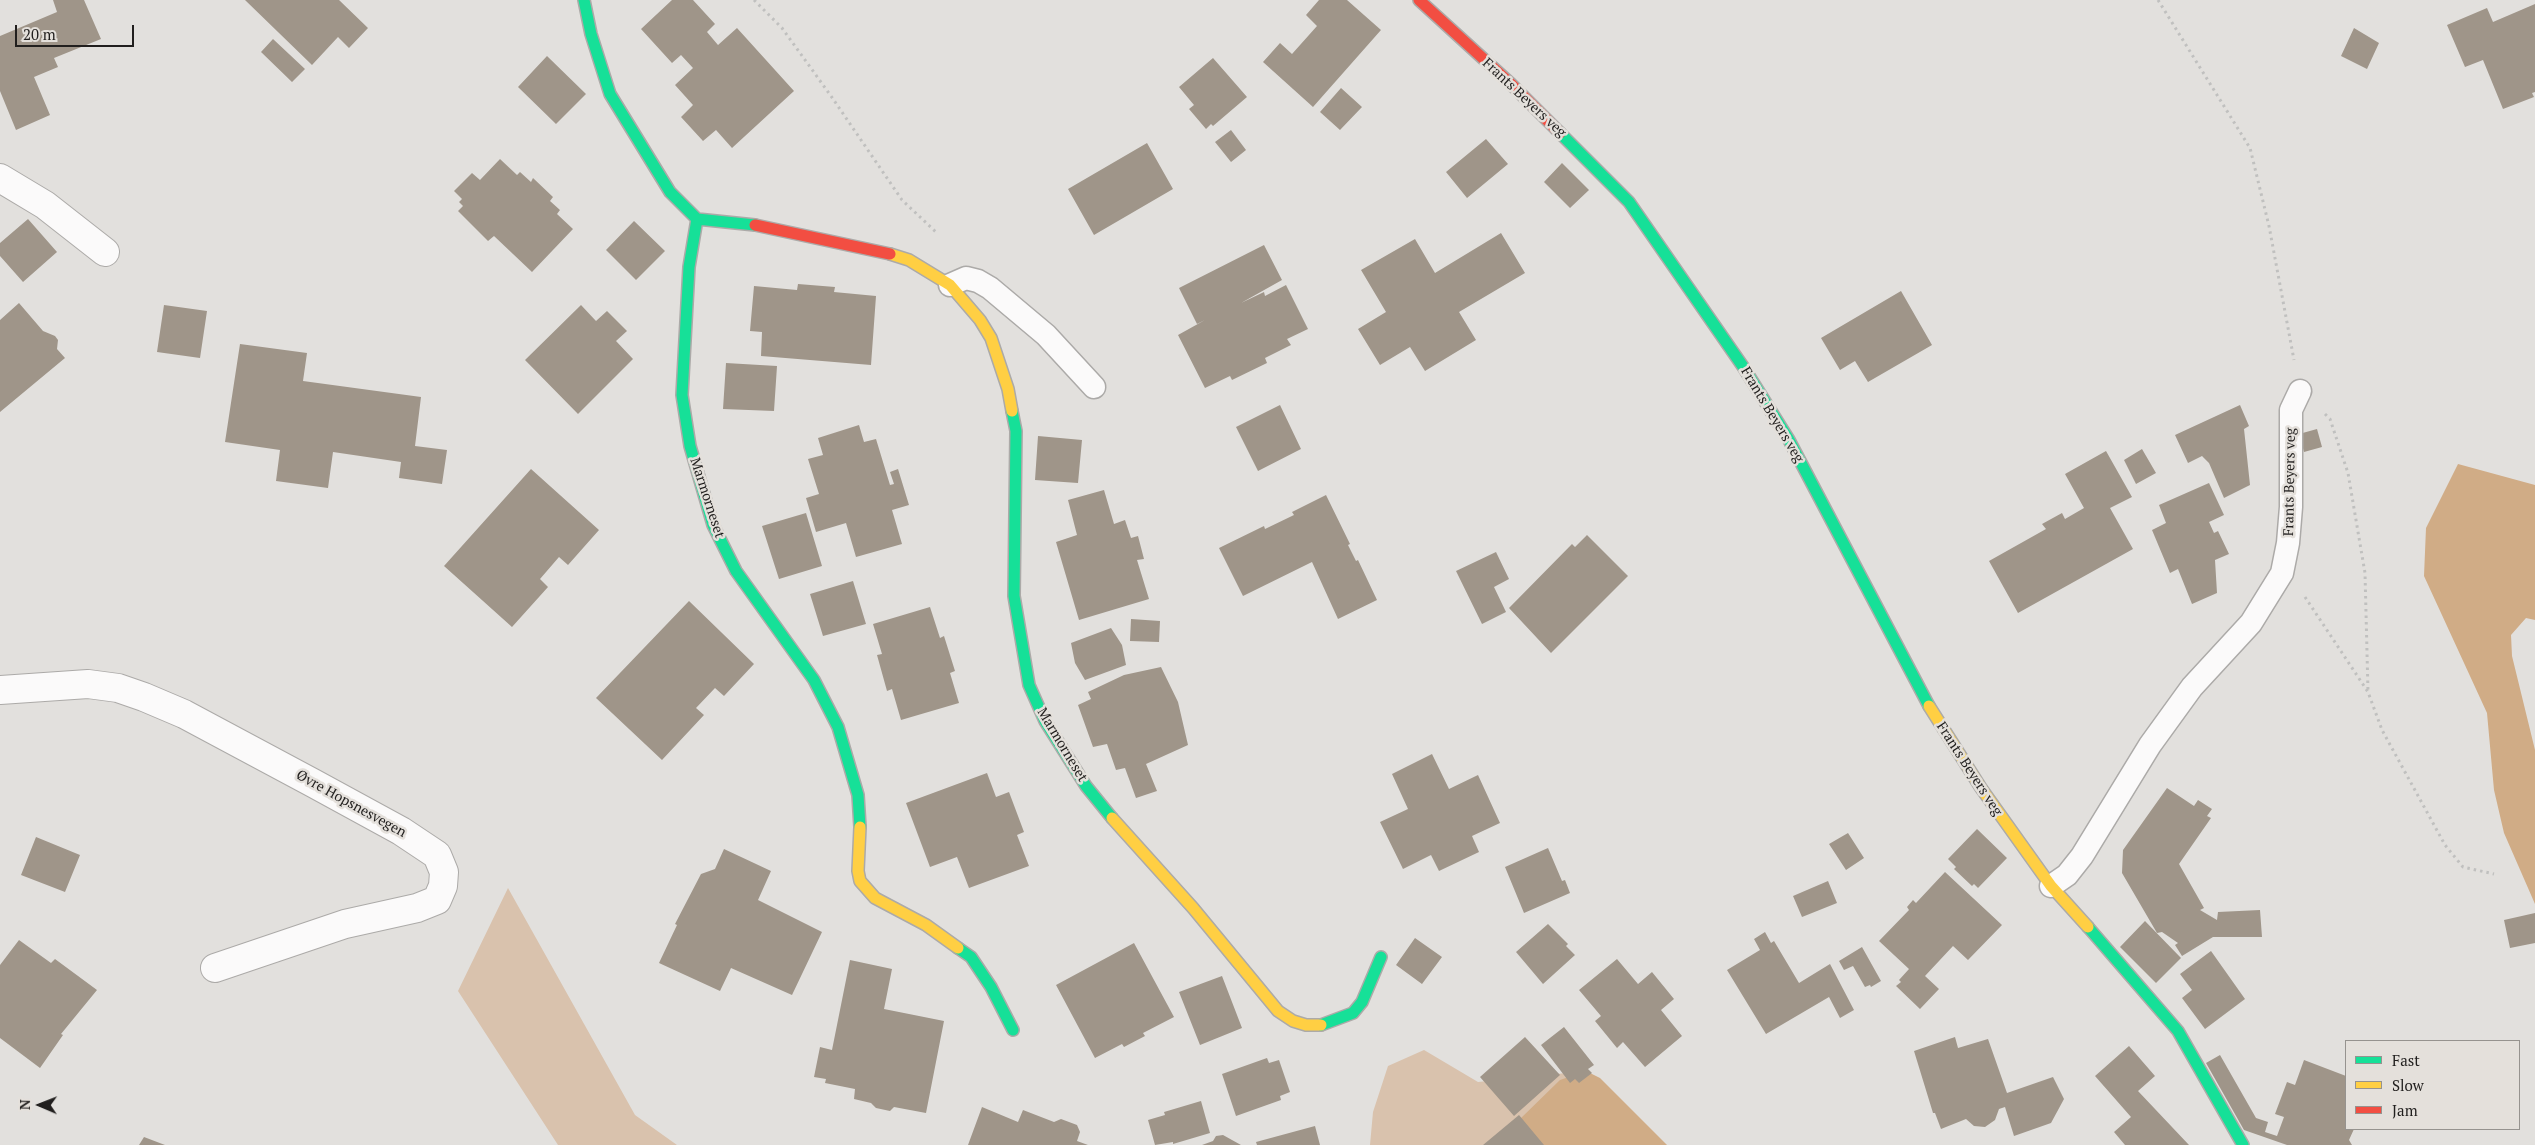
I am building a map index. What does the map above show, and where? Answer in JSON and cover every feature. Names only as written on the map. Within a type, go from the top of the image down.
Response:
[{"type":"street","points":[[584,0],[591,34],[610,94],[670,192],[697,219]]},
{"type":"street","name":"Frants Beyers veg","points":[[1419,0],[1525,98],[1629,202],[1744,368],[1784,432],[1927,703],[1981,788],[2051,886],[2144,989],[2178,1031],[2243,1145]]},
{"type":"street","points":[[0,178],[45,205],[105,252]]},
{"type":"street","name":"Marmorneset","points":[[1013,1030],[991,987],[971,957],[926,926],[875,898],[860,881],[858,871],[860,823],[858,795],[838,727],[814,680],[736,571],[713,525],[690,446],[682,395],[689,268],[697,219],[744,223],[878,250],[909,260],[950,284],[980,320],[991,338],[1008,389],[1016,432],[1014,596],[1029,685],[1045,721],[1086,786],[1193,908],[1278,1011],[1293,1020],[1306,1025],[1321,1025],[1334,1022],[1353,1013],[1362,1002],[1381,957]]},
{"type":"street","name":"Øvre Hopsnesvegen","points":[[0,690],[88,684],[118,688],[144,697],[184,714],[314,783],[401,831],[437,856],[444,872],[443,886],[437,900],[417,908],[345,924],[215,968]]},
{"type":"lane","points":[[950,284],[966,278],[1003,298],[1046,335],[1094,387]]},
{"type":"lane","name":"Frants Beyers veg","points":[[2051,886],[2067,875],[2082,856],[2150,744],[2192,688],[2250,623],[2280,575],[2288,543],[2291,507],[2291,410],[2300,392]]},
{"type":"path","points":[[754,0],[787,36],[902,200],[944,240],[950,284]]},
{"type":"path","points":[[2158,0],[2250,148],[2269,226],[2300,392],[2330,419],[2348,474],[2365,573],[2368,692]]},
{"type":"path","points":[[2280,575],[2298,588],[2311,605],[2368,692],[2382,730],[2445,845],[2464,867],[2494,874]]},
{"type":"shaded area","points":[[2458,464],[2535,485],[2535,620],[2526,618],[2511,635],[2512,656],[2535,750],[2535,904],[2504,833],[2494,790],[2487,713],[2424,576],[2426,528]]},
{"type":"shaded area","points":[[508,888],[635,1115],[677,1145],[558,1145],[458,991]]},
{"type":"shaded area","points":[[1424,1050],[1478,1082],[1586,1071],[1538,1145],[1370,1145],[1373,1112],[1388,1066]]},
{"type":"shaded area","points":[[1586,1071],[1600,1078],[1667,1145],[1538,1145],[1519,1120],[1560,1080]]},
{"type":"building","points":[[53,0],[84,0],[101,39],[54,58],[58,67],[34,77],[50,115],[16,130],[0,91],[0,36],[57,12]]},
{"type":"building","points":[[245,0],[339,0],[368,28],[349,48],[338,37],[312,65]]},
{"type":"building","points":[[672,0],[693,0],[715,24],[707,32],[718,45],[737,28],[794,91],[732,148],[716,130],[703,141],[681,117],[693,105],[675,85],[693,68],[681,55],[672,63],[641,29]]},
{"type":"building","points":[[1319,0],[1347,0],[1381,30],[1313,107],[1263,62],[1280,43],[1292,54],[1317,26],[1306,15]]},
{"type":"building","points":[[2535,4],[2535,92],[2532,93],[2534,97],[2503,109],[2483,60],[2465,67],[2447,25],[2487,8],[2493,22]]},
{"type":"building","points":[[2354,28],[2379,43],[2367,69],[2341,56]]},
{"type":"building","points":[[273,39],[305,69],[292,82],[261,52]]},
{"type":"building","points":[[547,56],[586,94],[556,124],[518,87]]},
{"type":"building","points":[[1213,58],[1247,97],[1213,126],[1211,124],[1206,129],[1189,109],[1194,105],[1179,87]]},
{"type":"building","points":[[1341,88],[1362,107],[1340,130],[1320,112]]},
{"type":"building","points":[[1231,130],[1246,150],[1231,162],[1215,142]]},
{"type":"building","points":[[1486,139],[1508,164],[1467,198],[1446,172]]},
{"type":"building","points":[[1147,143],[1173,189],[1094,235],[1068,189]]},
{"type":"building","points":[[500,159],[517,175],[520,172],[531,182],[533,178],[553,197],[550,201],[560,210],[557,214],[573,229],[532,272],[494,236],[488,241],[458,211],[463,206],[459,202],[462,199],[454,191],[472,173],[480,180]]},
{"type":"building","points":[[1562,163],[1589,190],[1570,208],[1544,182]]},
{"type":"building","points":[[28,219],[57,252],[23,282],[0,256],[0,243]]},
{"type":"building","points":[[634,221],[665,251],[636,280],[606,250]]},
{"type":"building","points":[[1501,233],[1525,273],[1459,312],[1476,340],[1425,371],[1410,347],[1380,365],[1358,329],[1386,312],[1361,270],[1415,239],[1435,273]]},
{"type":"building","points":[[1264,245],[1282,280],[1241,303],[1264,292],[1265,296],[1286,285],[1308,329],[1287,339],[1291,345],[1265,358],[1267,363],[1232,380],[1230,376],[1205,388],[1178,335],[1205,320],[1197,324],[1179,288]]},
{"type":"building","points":[[798,284],[835,287],[834,292],[876,296],[871,365],[761,356],[762,332],[750,331],[754,286],[797,290]]},
{"type":"building","points":[[1901,291],[1932,345],[1868,382],[1855,361],[1840,370],[1821,338]]},
{"type":"building","points":[[19,303],[43,331],[55,336],[58,340],[57,349],[65,358],[0,412],[0,320]]},
{"type":"building","points":[[164,305],[207,311],[200,358],[157,352]]},
{"type":"building","points":[[581,305],[596,321],[607,311],[627,331],[616,341],[633,359],[578,414],[525,360]]},
{"type":"building","points":[[240,344],[307,353],[303,381],[421,397],[415,446],[447,450],[442,484],[399,478],[401,462],[333,452],[328,488],[276,481],[280,450],[225,442]]},
{"type":"building","points":[[726,363],[777,366],[774,411],[723,409]]},
{"type":"building","points":[[1280,405],[1301,449],[1258,471],[1236,427]]},
{"type":"building","points":[[2240,405],[2249,426],[2244,429],[2250,485],[2224,498],[2209,463],[2202,456],[2188,463],[2175,435]]},
{"type":"building","points":[[859,425],[864,442],[876,439],[890,485],[894,484],[890,472],[898,469],[909,505],[892,510],[902,544],[856,557],[846,523],[816,532],[806,498],[819,494],[808,459],[823,455],[818,438]]},
{"type":"building","points":[[2317,429],[2322,447],[2304,452],[2299,434]]},
{"type":"building","points":[[1038,436],[1082,440],[1078,483],[1035,480]]},
{"type":"building","points":[[2142,449],[2156,473],[2136,484],[2124,460]]},
{"type":"building","points":[[2106,451],[2132,497],[2110,508],[2133,549],[2018,613],[1989,561],[2046,529],[2042,524],[2062,513],[2065,519],[2084,508],[2065,474]]},
{"type":"building","points":[[531,469],[599,530],[568,565],[559,557],[540,579],[548,587],[512,627],[444,566]]},
{"type":"building","points":[[2209,483],[2224,515],[2209,522],[2214,533],[2218,531],[2229,554],[2215,560],[2217,593],[2192,604],[2178,569],[2170,573],[2152,530],[2166,523],[2159,505]]},
{"type":"building","points":[[1104,490],[1114,524],[1125,520],[1131,538],[1138,536],[1144,559],[1137,560],[1149,599],[1079,620],[1056,542],[1077,535],[1068,500]]},
{"type":"building","points":[[1326,495],[1350,544],[1348,545],[1356,561],[1358,560],[1377,600],[1338,619],[1312,562],[1243,596],[1219,548],[1264,526],[1265,529],[1294,515],[1292,512]]},
{"type":"building","points":[[806,513],[822,566],[779,579],[762,526]]},
{"type":"building","points":[[1587,535],[1628,576],[1551,653],[1509,608],[1572,544],[1575,547]]},
{"type":"building","points":[[1496,552],[1509,579],[1494,587],[1506,612],[1482,624],[1456,571]]},
{"type":"building","points":[[853,581],[866,624],[823,636],[810,594]]},
{"type":"building","points":[[689,601],[754,664],[724,696],[715,688],[696,708],[704,715],[662,760],[596,698]]},
{"type":"building","points":[[930,607],[940,638],[944,636],[955,671],[950,673],[959,703],[901,720],[892,689],[887,691],[877,655],[882,654],[873,624]]},
{"type":"building","points":[[1131,619],[1160,621],[1159,642],[1130,641]]},
{"type":"building","points":[[1111,628],[1122,645],[1126,665],[1085,680],[1075,663],[1071,643]]},
{"type":"building","points":[[1161,667],[1178,702],[1188,745],[1146,764],[1157,791],[1136,798],[1125,768],[1116,770],[1107,744],[1093,747],[1078,705],[1091,699],[1088,692],[1124,675]]},
{"type":"building","points":[[1432,754],[1449,789],[1478,775],[1500,823],[1472,836],[1479,852],[1439,871],[1431,855],[1403,869],[1380,822],[1408,809],[1392,774]]},
{"type":"building","points":[[987,773],[996,797],[1009,792],[1024,832],[1017,835],[1029,866],[969,888],[957,857],[930,867],[906,803]]},
{"type":"building","points":[[2167,788],[2194,806],[2198,800],[2212,809],[2207,816],[2211,818],[2179,864],[2204,908],[2200,910],[2217,920],[2218,912],[2260,910],[2262,937],[2213,937],[2182,956],[2175,945],[2178,943],[2162,932],[2157,933],[2122,873],[2123,850]]},
{"type":"building","points":[[1977,829],[2007,858],[1978,888],[1974,884],[1972,886],[1954,869],[1956,867],[1948,859]]},
{"type":"building","points":[[1848,833],[1864,858],[1846,870],[1829,844]]},
{"type":"building","points":[[36,837],[80,855],[65,892],[21,875]]},
{"type":"building","points":[[1548,848],[1562,881],[1565,880],[1570,893],[1524,913],[1505,867]]},
{"type":"building","points":[[724,849],[771,871],[758,900],[822,932],[792,995],[731,968],[720,991],[659,963],[677,925],[675,924],[701,874],[715,869]]},
{"type":"building","points":[[1945,872],[2002,925],[1968,960],[1953,946],[1925,976],[1939,989],[1920,1009],[1896,986],[1901,982],[1899,980],[1909,969],[1879,941],[1909,910],[1907,907],[1913,900],[1916,903]]},
{"type":"building","points":[[1828,881],[1837,903],[1802,917],[1793,896]]},
{"type":"building","points":[[2535,913],[2535,943],[2510,948],[2504,920]]},
{"type":"building","points":[[2145,921],[2181,958],[2156,983],[2120,947]]},
{"type":"building","points":[[1548,924],[1568,944],[1566,946],[1575,955],[1543,984],[1516,952]]},
{"type":"building","points":[[1765,932],[1771,943],[1774,941],[1799,983],[1830,964],[1854,1010],[1840,1018],[1829,997],[1766,1034],[1727,970],[1760,950],[1754,939]]},
{"type":"building","points":[[1415,938],[1442,957],[1422,984],[1396,965]]},
{"type":"building","points":[[19,940],[51,963],[55,959],[97,990],[61,1034],[63,1035],[40,1068],[0,1038],[0,965]]},
{"type":"building","points":[[1134,943],[1174,1017],[1143,1033],[1145,1036],[1124,1047],[1122,1044],[1095,1058],[1056,985]]},
{"type":"building","points":[[1862,947],[1881,981],[1871,987],[1870,985],[1865,987],[1853,966],[1844,970],[1839,961]]},
{"type":"building","points":[[2211,951],[2245,999],[2205,1029],[2182,998],[2192,990],[2180,974]]},
{"type":"building","points":[[1617,959],[1638,984],[1652,972],[1674,999],[1661,1010],[1682,1036],[1645,1067],[1623,1042],[1617,1048],[1595,1021],[1601,1016],[1579,990]]},
{"type":"building","points":[[850,960],[892,969],[884,1009],[944,1021],[926,1113],[894,1107],[890,1111],[876,1108],[871,1103],[854,1099],[855,1089],[825,1083],[826,1079],[814,1077],[820,1047],[832,1050]]},
{"type":"building","points":[[1222,976],[1242,1028],[1200,1045],[1179,992]]},
{"type":"building","points":[[1564,1027],[1594,1065],[1588,1069],[1592,1073],[1579,1083],[1575,1079],[1570,1083],[1541,1045]]},
{"type":"building","points":[[1525,1037],[1560,1075],[1514,1116],[1480,1077]]},
{"type":"building","points":[[1955,1037],[1958,1048],[1988,1039],[2007,1093],[2053,1077],[2064,1099],[2051,1123],[2014,1136],[2005,1107],[1999,1109],[1995,1120],[1985,1127],[1974,1126],[1966,1119],[1941,1129],[1935,1113],[1933,1113],[1914,1051]]},
{"type":"building","points":[[2129,1046],[2155,1076],[2138,1091],[2189,1145],[2125,1145],[2114,1132],[2131,1117],[2095,1076]]},
{"type":"building","points":[[2220,1055],[2256,1118],[2268,1122],[2265,1132],[2277,1136],[2284,1117],[2275,1114],[2287,1082],[2295,1085],[2304,1060],[2345,1076],[2345,1130],[2354,1130],[2349,1140],[2352,1145],[2287,1145],[2244,1130],[2206,1063]]},
{"type":"building","points":[[1267,1058],[1269,1063],[1279,1060],[1290,1092],[1280,1096],[1281,1100],[1236,1116],[1222,1074]]},
{"type":"building","points":[[1201,1101],[1210,1133],[1173,1144],[1173,1142],[1155,1145],[1148,1120],[1165,1115],[1164,1112]]},
{"type":"building","points":[[982,1107],[1018,1122],[1023,1110],[1054,1122],[1061,1119],[1077,1125],[1080,1132],[1077,1141],[1088,1145],[968,1145]]},
{"type":"building","points":[[1519,1115],[1544,1145],[1483,1145]]},
{"type":"building","points":[[1315,1126],[1320,1145],[1257,1145],[1256,1142]]},
{"type":"building","points":[[1223,1135],[1241,1145],[1202,1145],[1213,1141],[1216,1136]]},
{"type":"building","points":[[144,1137],[165,1145],[139,1145]]},
{"type":"traffic: fast","points":[[584,0],[591,34],[610,94],[670,192],[697,219],[755,225]]},
{"type":"traffic: fast","points":[[1560,133],[1629,202],[1744,368],[1789,440],[1929,706]]},
{"type":"traffic: fast","points":[[697,219],[689,267],[682,395],[690,446],[713,525],[736,571],[814,680],[838,727],[858,795],[860,827]]},
{"type":"traffic: fast","points":[[1012,411],[1016,431],[1014,596],[1029,685],[1045,721],[1086,786],[1112,818]]},
{"type":"traffic: fast","points":[[2088,927],[2178,1031],[2243,1145]]},
{"type":"traffic: fast","points":[[958,948],[971,957],[991,987],[1013,1030]]},
{"type":"traffic: fast","points":[[1321,1025],[1353,1013],[1362,1002],[1381,957]]},
{"type":"traffic: slow","points":[[890,254],[909,260],[950,285],[980,320],[991,338],[1008,389],[1012,411]]},
{"type":"traffic: slow","points":[[1929,706],[1981,788],[2051,886],[2088,927]]},
{"type":"traffic: slow","points":[[1112,818],[1193,908],[1278,1011],[1293,1021],[1306,1025],[1321,1025]]},
{"type":"traffic: slow","points":[[860,827],[858,871],[860,881],[875,898],[926,925],[958,948]]},
{"type":"traffic: jam","points":[[1419,0],[1511,84],[1560,133]]},
{"type":"traffic: jam","points":[[755,225],[890,254]]}]
